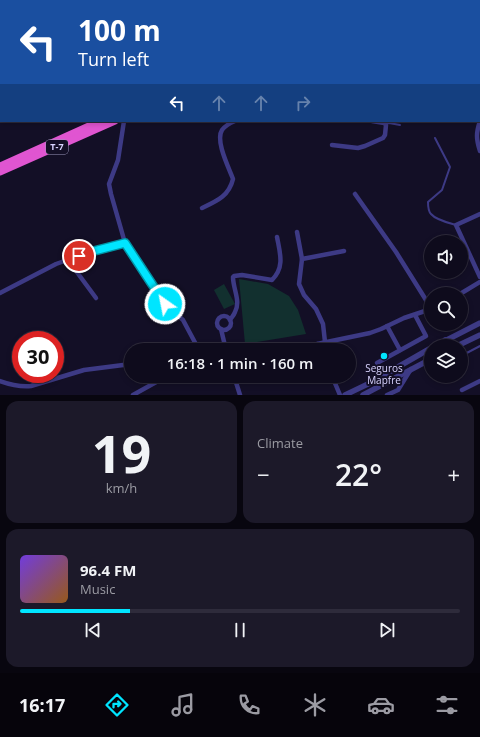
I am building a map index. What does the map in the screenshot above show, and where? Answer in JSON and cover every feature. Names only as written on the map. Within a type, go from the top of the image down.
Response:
[{"type":"highway","name":"T-7","points":[[0,166],[98,122]]},
{"type":"highway","name":"T-7","points":[[0,172],[113,122]]},
{"type":"street","points":[[124,122],[118,160],[109,184],[125,243],[165,304],[183,320],[195,343]]},
{"type":"street","points":[[202,208],[224,196],[232,185],[233,179],[220,140],[222,131],[227,125],[233,122]]},
{"type":"street","points":[[332,145],[358,148],[382,139],[384,137],[386,124],[382,122]]},
{"type":"street","points":[[480,122],[477,130],[477,141],[480,151]]},
{"type":"street","points":[[355,194],[396,252],[424,297]]},
{"type":"street","points":[[480,214],[456,225],[480,277]]},
{"type":"street","points":[[297,232],[302,260],[299,284],[304,296],[316,309],[322,324],[325,342]]},
{"type":"street","points":[[222,329],[224,330],[228,328],[231,324],[230,320],[236,311],[238,304],[233,281],[234,276],[272,280],[277,276],[281,262],[277,237]]},
{"type":"street","points":[[0,293],[56,264],[90,252],[125,243]]},
{"type":"street","points":[[302,260],[344,251]]},
{"type":"street","points":[[68,260],[96,298]]},
{"type":"street","points":[[468,289],[480,282]]},
{"type":"street","points":[[321,343],[370,333],[424,311]]},
{"type":"street","points":[[376,363],[426,336],[415,315]]},
{"type":"street","points":[[225,343],[222,329],[218,326],[217,322],[224,316],[230,320]]},
{"type":"street","points":[[447,339],[480,323]]},
{"type":"street","points":[[387,326],[400,350]]},
{"type":"street","points":[[468,341],[480,335]]},
{"type":"street","points":[[345,395],[370,383],[424,352]]},
{"type":"street","points":[[363,395],[424,363]]},
{"type":"street","points":[[0,381],[13,386],[31,386],[84,370],[124,365]]},
{"type":"street","points":[[387,395],[398,390],[412,369]]},
{"type":"street","points":[[462,390],[480,381]]},
{"type":"street","points":[[133,395],[154,383]]},
{"type":"street","points":[[236,383],[240,395]]},
{"type":"street","points":[[335,383],[340,395]]},
{"type":"lane","points":[[386,124],[400,124]]},
{"type":"lane","points":[[435,138],[450,167],[442,190],[428,202],[428,208],[431,215],[447,223],[456,225]]},
{"type":"lane","points":[[468,352],[480,346]]},
{"type":"green space","points":[[239,279],[268,284],[289,296],[298,310],[306,334],[245,343]]},
{"type":"green space","points":[[224,284],[235,304],[224,309],[214,290]]},
{"type":"place","name":"Seguros Mapfre","points":[[384,356]]},
{"type":"route","points":[[79,256],[125,243],[165,304]]}]
